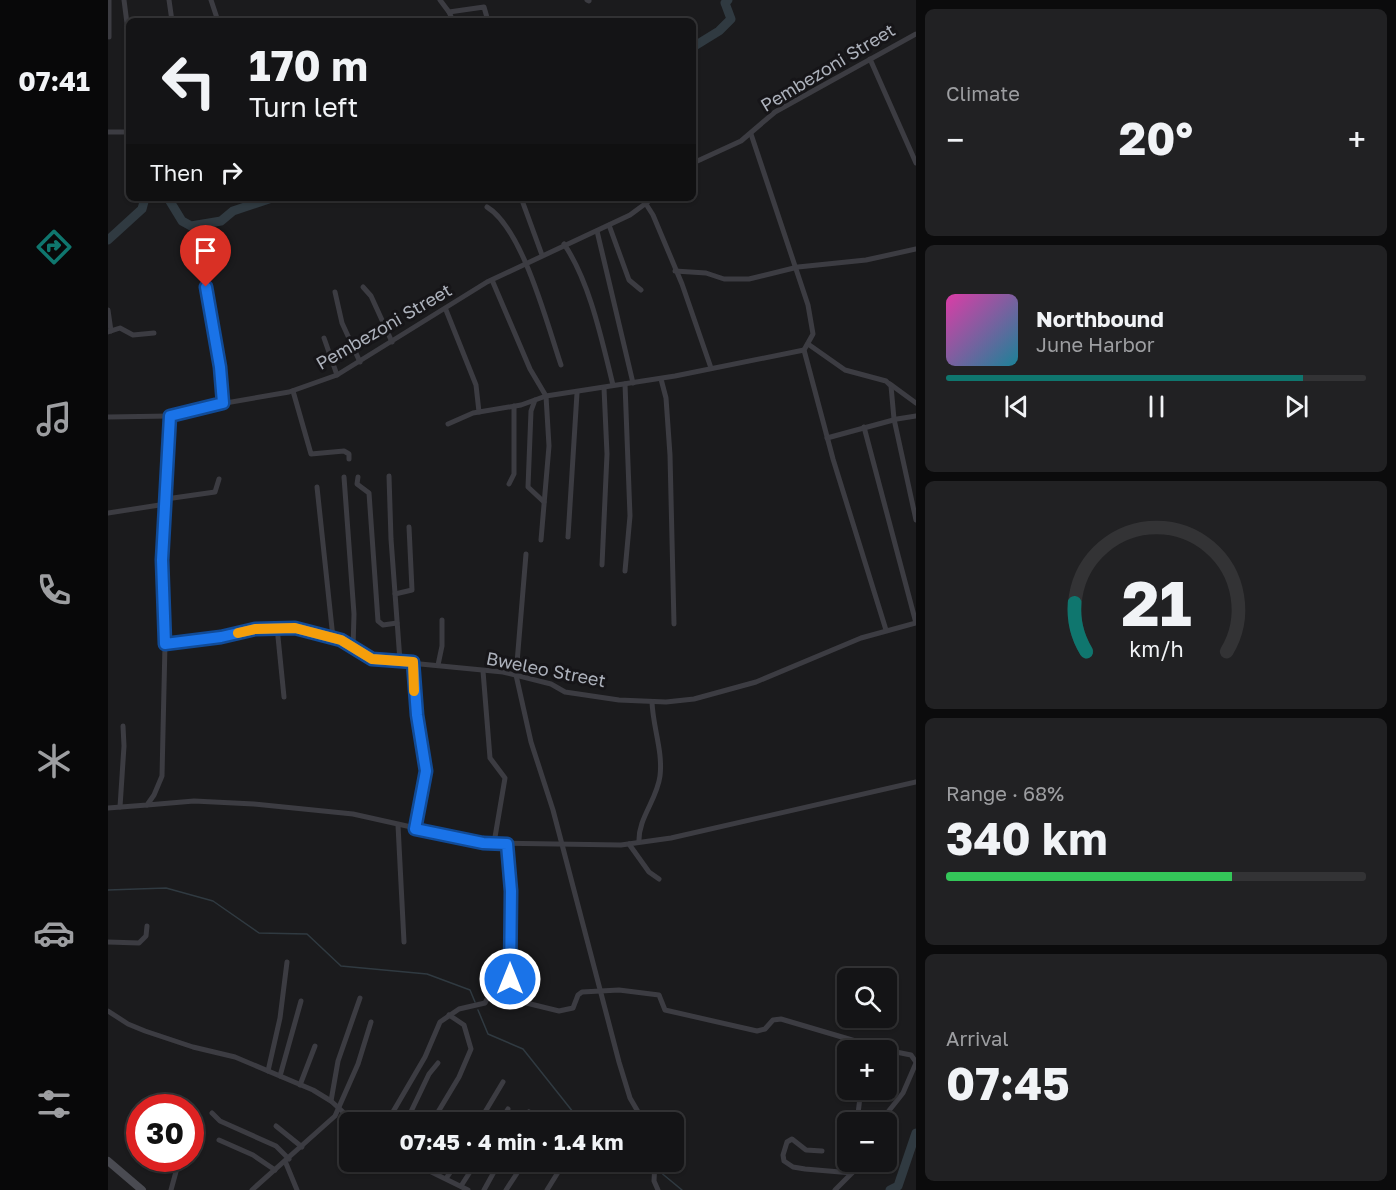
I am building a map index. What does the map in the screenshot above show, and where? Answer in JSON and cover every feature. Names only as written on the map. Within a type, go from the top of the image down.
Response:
[{"type":"street","points":[[109,0],[109,38]]},
{"type":"street","points":[[124,0],[126,18]]},
{"type":"street","points":[[169,0],[172,18]]},
{"type":"street","points":[[211,0],[217,18]]},
{"type":"street","points":[[441,0],[452,18]]},
{"type":"street","points":[[449,12],[480,5],[486,9],[488,18]]},
{"type":"street","name":"Pembezoni Street","points":[[696,162],[751,134],[775,112],[916,34]]},
{"type":"street","points":[[870,58],[916,163]]},
{"type":"street","points":[[108,132],[126,132]]},
{"type":"street","points":[[751,134],[798,267],[813,333],[806,347],[827,438],[886,630]]},
{"type":"street","name":"Pembezoni Street","points":[[108,417],[170,416],[223,403],[293,391],[337,375],[492,280],[564,244],[609,225],[648,201]]},
{"type":"street","points":[[524,202],[542,255]]},
{"type":"street","points":[[645,204],[653,215],[711,368]]},
{"type":"street","points":[[487,207],[507,226],[525,263],[561,365]]},
{"type":"street","points":[[609,225],[629,280],[640,290]]},
{"type":"street","points":[[597,231],[633,383]]},
{"type":"street","points":[[564,244],[579,274],[597,326],[613,385]]},
{"type":"street","points":[[675,271],[706,273],[737,280],[798,267],[866,260],[916,249]]},
{"type":"street","points":[[203,274],[219,356],[223,403]]},
{"type":"street","points":[[492,280],[530,369],[546,396],[549,446],[542,540]]},
{"type":"street","points":[[363,287],[371,296],[392,342]]},
{"type":"street","points":[[335,292],[342,323],[360,362]]},
{"type":"street","points":[[108,309],[110,331],[120,327],[133,335],[154,333]]},
{"type":"street","points":[[446,310],[476,385],[479,412]]},
{"type":"street","points":[[324,338],[337,375]]},
{"type":"street","points":[[448,424],[479,412],[514,406],[546,396],[661,379],[806,347],[845,370],[888,383],[916,403]]},
{"type":"street","points":[[661,379],[666,399],[670,455],[674,624]]},
{"type":"street","points":[[888,383],[916,520]]},
{"type":"street","points":[[625,384],[630,516],[626,571]]},
{"type":"street","points":[[602,565],[606,454],[604,388]]},
{"type":"street","points":[[293,391],[311,454],[347,451],[349,459]]},
{"type":"street","points":[[568,537],[577,393]]},
{"type":"street","points":[[534,400],[531,411],[528,487],[544,502]]},
{"type":"street","points":[[509,484],[514,474],[514,406]]},
{"type":"street","points":[[147,805],[160,784],[163,764],[165,644],[161,570],[170,416]]},
{"type":"street","points":[[827,438],[894,419],[916,416]]},
{"type":"street","points":[[864,427],[916,623]]},
{"type":"street","points":[[389,476],[400,661]]},
{"type":"street","points":[[344,477],[354,614],[353,648]]},
{"type":"street","points":[[358,477],[357,484],[369,493],[378,621],[383,626],[397,623]]},
{"type":"street","points":[[108,513],[215,492],[219,479]]},
{"type":"street","points":[[316,487],[333,638]]},
{"type":"street","points":[[395,594],[412,590],[409,528]]},
{"type":"street","points":[[526,554],[516,675],[531,742],[630,1098],[638,1112]]},
{"type":"street","points":[[438,665],[442,646],[442,620]]},
{"type":"street","name":"Bweleo Street","points":[[165,644],[278,627],[295,628],[333,638],[372,659],[516,675],[551,684],[565,692],[652,702],[694,699],[756,682],[861,638],[916,623]]},
{"type":"street","points":[[278,627],[284,697]]},
{"type":"street","points":[[413,662],[417,715],[426,771],[415,829]]},
{"type":"street","points":[[483,671],[490,758],[505,778],[494,843]]},
{"type":"street","points":[[639,842],[639,828],[656,794],[661,768],[652,702]]},
{"type":"street","points":[[120,807],[123,726]]},
{"type":"street","points":[[108,808],[194,801],[254,804],[353,814],[415,829],[494,843],[629,844],[671,838],[916,782]]},
{"type":"street","points":[[398,825],[404,942]]},
{"type":"street","points":[[507,844],[511,891],[510,979],[507,996],[510,999],[559,1011],[573,1008],[578,995],[582,992],[601,990],[659,994],[665,1010],[757,1031],[765,1029],[776,1018],[845,1040]]},
{"type":"street","points":[[629,844],[649,872],[659,879]]},
{"type":"street","points":[[108,942],[139,943],[146,936],[147,926]]},
{"type":"street","points":[[268,1071],[280,1018],[287,962]]},
{"type":"street","points":[[393,1112],[425,1058],[440,1022],[459,1009],[485,1003],[494,986],[510,979]]},
{"type":"street","points":[[331,1101],[338,1061],[360,998]]},
{"type":"street","points":[[280,1076],[301,1001]]},
{"type":"street","points":[[108,1011],[128,1024],[145,1031],[192,1047],[225,1053],[280,1076],[331,1101],[342,1112]]},
{"type":"street","points":[[438,1112],[459,1077],[471,1049],[464,1025],[449,1015]]},
{"type":"street","points":[[252,1190],[331,1121],[339,1109],[366,1042],[371,1022]]},
{"type":"street","points":[[300,1085],[315,1046]]},
{"type":"street","points":[[888,1112],[903,1093],[916,1063],[911,1055],[897,1052]]},
{"type":"street","points":[[411,1112],[429,1074],[438,1063]]},
{"type":"street","points":[[485,1112],[503,1082]]},
{"type":"street","points":[[212,1113],[220,1121],[276,1146],[287,1160],[297,1190]]},
{"type":"street","points":[[276,1126],[302,1147]]},
{"type":"street","points":[[822,1151],[806,1150],[795,1140],[790,1139],[783,1155],[784,1161],[793,1167],[852,1173]]},
{"type":"street","points":[[219,1140],[253,1155],[275,1170]]},
{"type":"street","points":[[108,1161],[142,1190]]},
{"type":"street","points":[[171,1190],[176,1172]]},
{"type":"street","points":[[436,1172],[468,1190]]},
{"type":"street","points":[[447,1177],[450,1172]]},
{"type":"street","points":[[461,1186],[470,1172]]},
{"type":"street","points":[[484,1190],[494,1172]]},
{"type":"street","points":[[506,1190],[518,1172]]},
{"type":"street","points":[[547,1190],[558,1172]]},
{"type":"street","points":[[654,1172],[654,1181],[658,1190]]},
{"type":"street","points":[[836,1190],[852,1173]]},
{"type":"waterway","points":[[696,45],[719,31],[731,19],[725,3],[728,0]]},
{"type":"waterway","points":[[108,240],[142,209],[144,201]]},
{"type":"waterway","points":[[170,201],[182,221],[191,226],[221,221],[233,211],[263,201]]},
{"type":"waterway","points":[[108,890],[166,888],[213,901],[259,933],[307,934],[341,966],[427,974],[470,990],[475,1002]]},
{"type":"waterway","points":[[478,1010],[488,1034],[523,1049],[573,1112]]},
{"type":"waterway","points":[[890,1190],[898,1186],[916,1133]]},
{"type":"waterway","points":[[660,1172],[682,1190]]},
{"type":"slow traffic","points":[[238,633],[255,629],[295,628],[341,640],[372,659],[413,662],[414,691]]},
{"type":"route","points":[[206,287],[219,356],[223,403],[170,416],[161,580],[165,644],[221,637],[255,629],[284,627],[341,640],[372,659],[413,662],[417,715],[426,761],[424,792],[415,829],[483,843],[507,844],[511,891],[510,979]]}]
